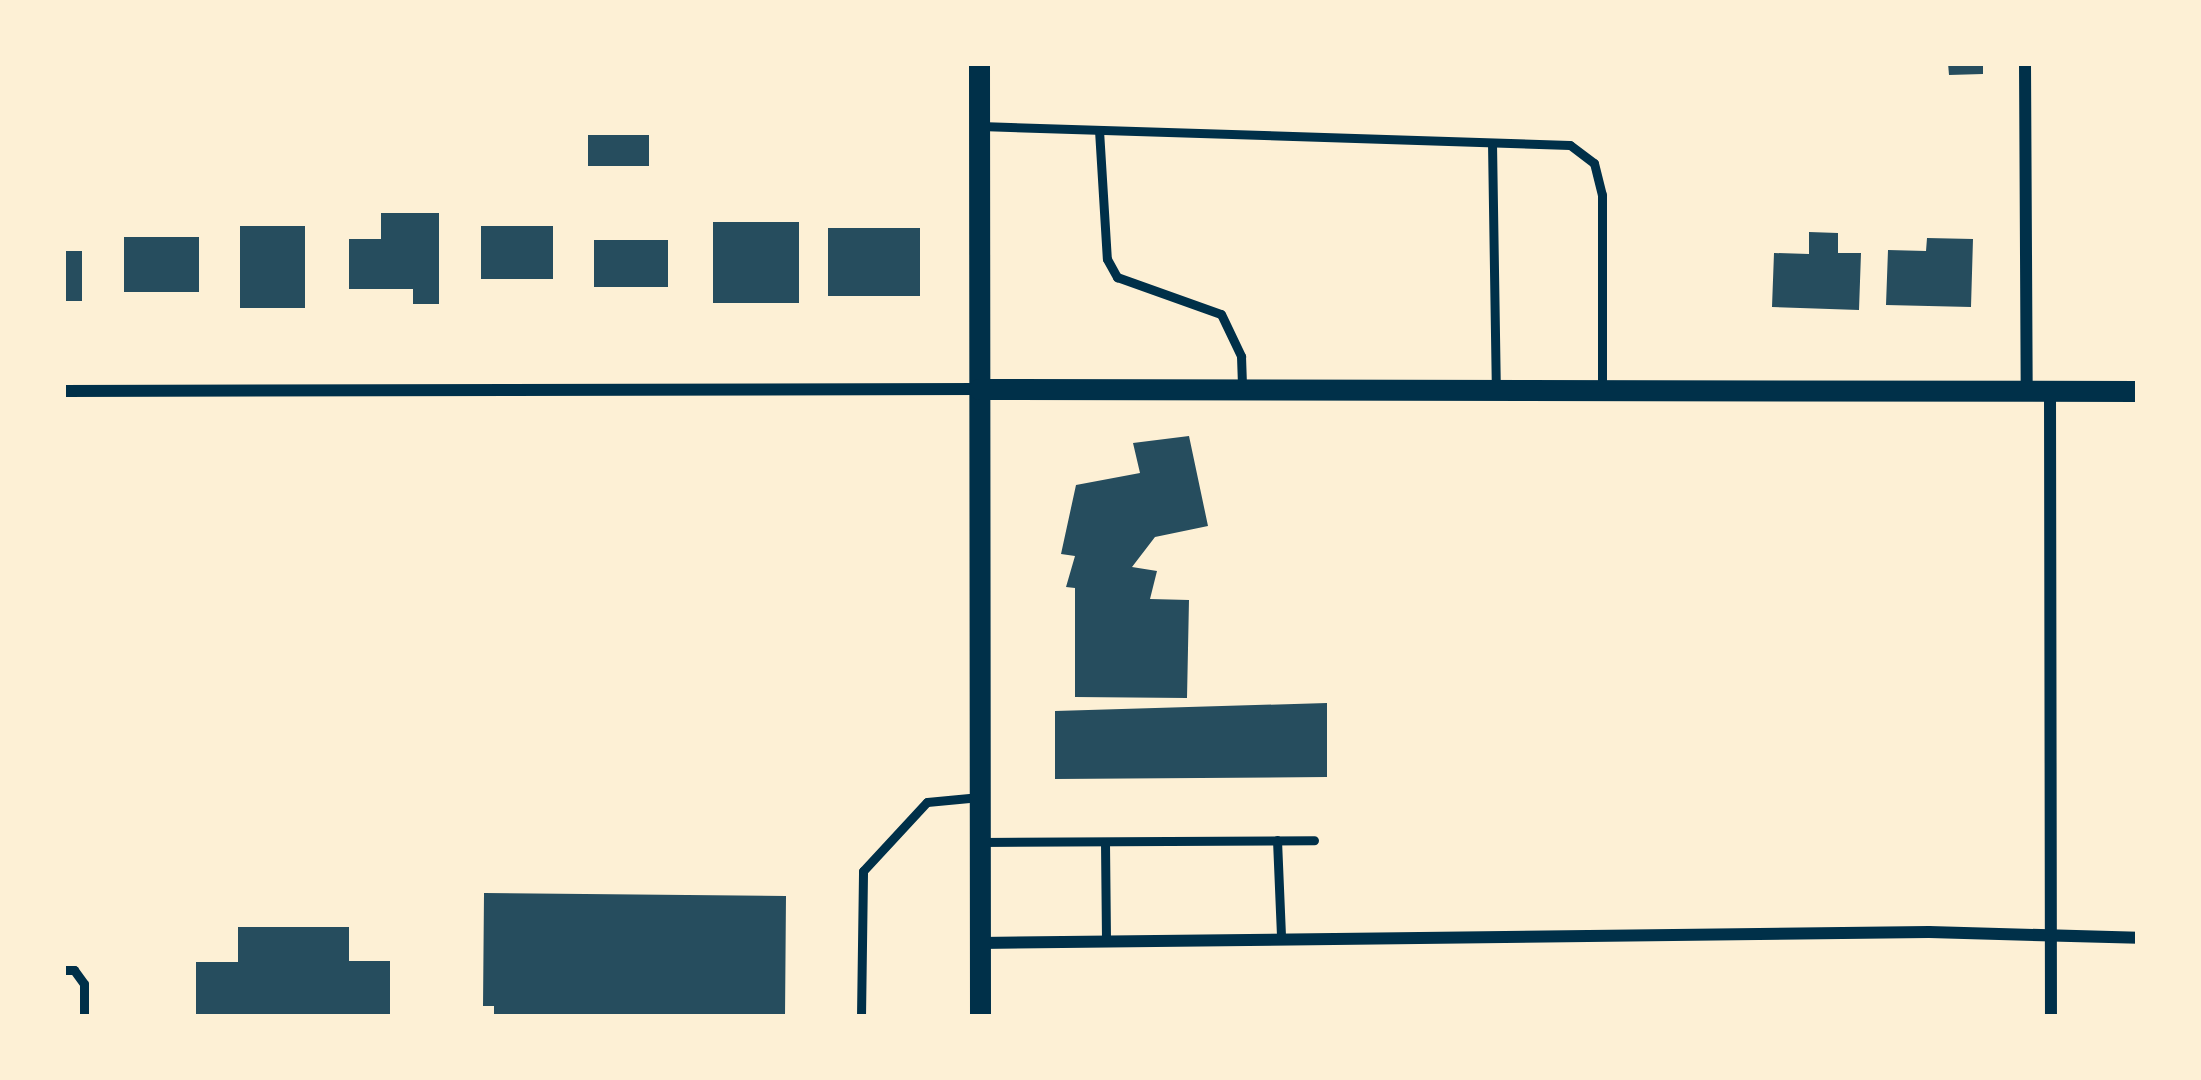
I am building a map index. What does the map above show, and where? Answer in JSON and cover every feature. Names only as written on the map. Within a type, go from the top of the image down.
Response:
[{"type":"street","points":[[979,63],[980,1017]]},
{"type":"street","points":[[2025,63],[2038,391],[2050,1017]]},
{"type":"street","points":[[63,391],[1496,387],[2138,391]]},
{"type":"street","points":[[980,943],[1280,935],[2138,938]]},
{"type":"lane","points":[[979,126],[1570,145],[1594,163],[1602,195],[1602,388]]},
{"type":"lane","points":[[1099,130],[1107,259],[1117,277],[1221,314],[1240,356],[1242,388]]},
{"type":"lane","points":[[1492,143],[1496,387]]},
{"type":"lane","points":[[861,1017],[862,871],[927,802],[980,797]]},
{"type":"lane","points":[[1277,840],[1280,935]]},
{"type":"lane","points":[[980,842],[1314,840]]},
{"type":"lane","points":[[1105,843],[1106,938]]},
{"type":"lane","points":[[63,970],[74,970],[84,985],[84,1017]]},
{"type":"building","points":[[1948,63],[1983,63],[1983,74],[1949,75]]},
{"type":"building","points":[[588,135],[649,135],[649,166],[588,166]]},
{"type":"building","points":[[381,213],[439,213],[439,304],[413,304],[413,289],[349,289],[349,239],[381,239]]},
{"type":"building","points":[[713,222],[799,222],[799,303],[713,303]]},
{"type":"building","points":[[240,226],[305,226],[305,308],[240,308]]},
{"type":"building","points":[[481,226],[553,226],[553,279],[481,279]]},
{"type":"building","points":[[828,228],[920,228],[920,296],[828,296]]},
{"type":"building","points":[[1809,232],[1838,233],[1838,253],[1861,253],[1859,310],[1772,307],[1774,253],[1809,254]]},
{"type":"building","points":[[124,237],[199,237],[199,292],[124,292]]},
{"type":"building","points":[[1927,238],[1973,239],[1971,307],[1886,305],[1888,250],[1926,251]]},
{"type":"building","points":[[594,240],[668,240],[668,287],[594,287]]},
{"type":"building","points":[[63,251],[82,251],[82,301],[63,301]]},
{"type":"building","points":[[1189,436],[1208,526],[1155,537],[1132,567],[1157,571],[1150,599],[1189,600],[1187,698],[1075,697],[1075,588],[1066,587],[1075,556],[1061,554],[1076,485],[1140,473],[1133,443]]},
{"type":"building","points":[[1327,703],[1327,777],[1055,779],[1055,711]]},
{"type":"building","points":[[484,893],[786,896],[785,1017],[494,1017],[494,1006],[483,1006]]},
{"type":"building","points":[[238,927],[349,927],[349,961],[390,961],[390,1017],[196,1017],[196,962],[238,962]]}]
